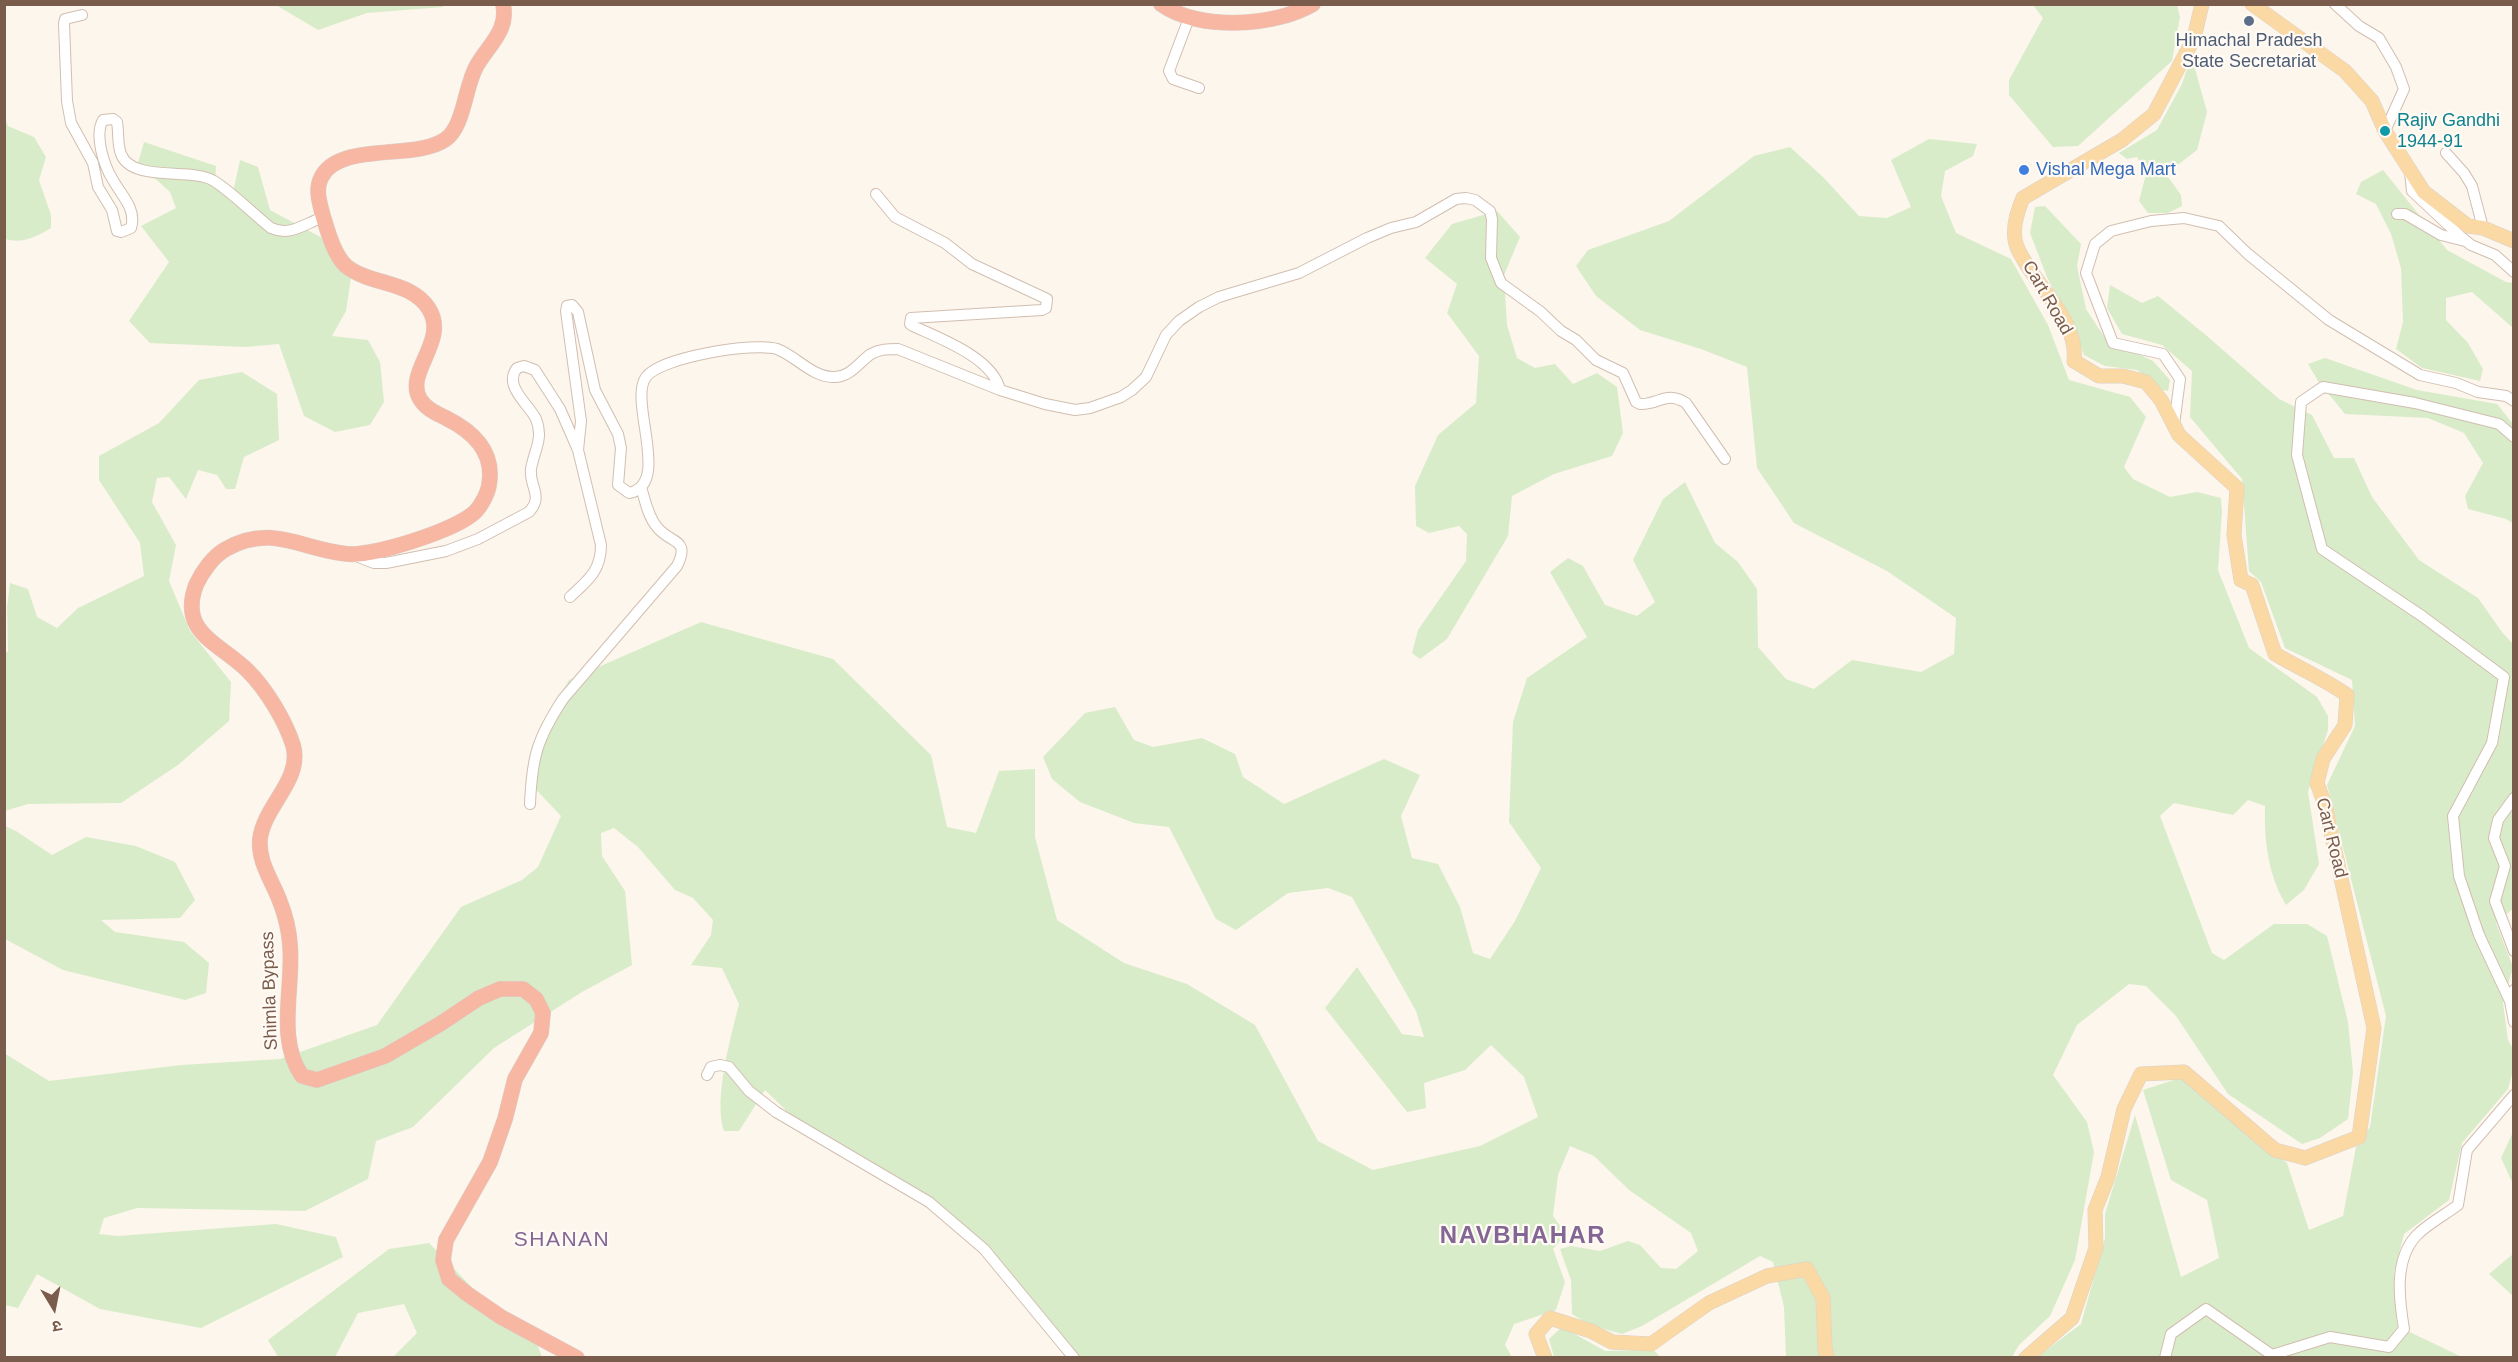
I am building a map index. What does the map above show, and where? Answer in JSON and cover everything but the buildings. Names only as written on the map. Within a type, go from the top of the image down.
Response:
[{"type":"highway","name":"Shimla Bypass","points":[[503,4],[505,23],[476,68],[467,89],[459,120],[451,135],[437,144],[413,150],[357,156],[338,162],[325,170],[319,182],[318,199],[333,244],[344,264],[362,275],[403,288],[421,298],[432,313],[435,329],[430,349],[418,376],[417,389],[420,400],[431,410],[464,427],[482,444],[490,462],[489,486],[479,510],[461,522],[377,550],[352,554],[328,551],[280,537],[246,539],[221,552],[200,576],[190,601],[194,621],[207,639],[228,653],[251,674],[288,731],[295,751],[294,770],[264,820],[260,843],[263,866],[288,923],[291,948],[288,1036],[292,1062],[302,1076],[317,1080],[385,1056],[479,998],[500,989],[523,989],[536,999],[543,1013],[541,1033],[515,1079],[505,1119],[489,1162],[446,1240],[443,1260],[449,1279],[466,1293],[501,1317],[577,1358]]},
{"type":"highway","points":[[1161,4],[1189,18],[1214,22],[1271,20],[1303,10],[1313,4]]},
{"type":"main road","name":"Cart Road","points":[[2026,1358],[2072,1318],[2096,1248],[2096,1210],[2108,1178],[2124,1109],[2141,1074],[2184,1072],[2275,1150],[2305,1158],[2358,1137],[2374,1028],[2325,805],[2317,783],[2323,759],[2345,725],[2348,695],[2321,677],[2275,654],[2252,585],[2241,580],[2234,535],[2237,488],[2179,435],[2161,400],[2146,382],[2123,376],[2099,376],[2074,361],[2075,348],[2062,316],[2017,246],[2015,214],[2023,198],[2122,140],[2154,114],[2194,38],[2202,4]]},
{"type":"main road","points":[[2252,4],[2345,71],[2372,101],[2385,131],[2424,192],[2468,226],[2483,228],[2514,242]]},
{"type":"main road","points":[[1545,1358],[1536,1334],[1551,1318],[1591,1331],[1612,1342],[1651,1344],[1709,1303],[1767,1276],[1808,1269],[1823,1298],[1827,1358]]},
{"type":"street","points":[[2335,4],[2359,26],[2379,38],[2396,67],[2404,89],[2385,131]]},
{"type":"street","points":[[81,15],[70,16],[65,19],[64,24],[67,100],[71,123],[93,163],[98,187],[112,210],[117,231],[127,231],[133,222],[126,199],[111,177],[99,137],[99,126],[103,120],[109,119],[117,122],[122,156],[126,162],[142,170],[197,174],[214,181],[271,228],[280,232],[290,232],[324,217]]},
{"type":"street","points":[[1189,18],[1168,71],[1173,79],[1199,88]]},
{"type":"street","points":[[2446,153],[2464,172],[2472,186],[2483,228]]},
{"type":"street","points":[[2410,172],[2412,191],[2467,242]]},
{"type":"street","points":[[876,194],[895,217],[945,243],[972,264],[990,274],[1047,299],[1046,308],[1042,310],[914,316],[909,321],[913,326],[958,348],[988,367],[994,374],[1000,390]]},
{"type":"street","points":[[578,450],[581,421],[567,306],[572,305],[578,312],[595,390],[618,434],[621,448],[618,484],[628,493],[636,492],[646,477],[648,459],[641,393],[645,377],[670,362],[709,352],[775,348],[819,374],[834,377],[846,374],[883,349],[898,349],[1000,390],[1045,404],[1075,410],[1121,397],[1146,377],[1166,335],[1179,321],[1199,307],[1219,297],[1299,273],[1367,238],[1391,228],[1416,222],[1456,199],[1466,198],[1475,200],[1490,211],[1492,219],[1491,258],[1501,283],[1541,312],[1561,331],[1576,340],[1596,360],[1623,373],[1636,402],[1640,405],[1667,397],[1679,398],[1686,403],[1725,459]]},
{"type":"street","points":[[2397,214],[2405,214],[2450,239],[2467,242],[2495,255],[2514,272]]},
{"type":"street","points":[[2174,425],[2180,379],[2163,354],[2113,343],[2086,273],[2095,244],[2110,231],[2151,221],[2184,218],[2219,226],[2248,254],[2329,320],[2420,375],[2456,383],[2478,392],[2506,396],[2514,401]]},
{"type":"street","points":[[352,554],[374,563],[386,563],[446,551],[469,543],[519,519],[535,505],[536,497],[531,469],[540,436],[537,423],[512,382],[512,374],[517,368],[524,366],[535,370],[560,409],[578,450],[601,545],[601,560],[592,575],[570,597]]},
{"type":"street","points":[[2514,437],[2499,424],[2415,403],[2323,387],[2301,402],[2297,455],[2322,549],[2422,616],[2504,677],[2492,744],[2453,816],[2459,876],[2479,935],[2510,1001],[2514,1022]]},
{"type":"street","points":[[530,804],[532,766],[538,742],[549,720],[563,699],[677,566],[682,557],[682,549],[678,542],[657,528],[641,487]]},
{"type":"street","points":[[2514,798],[2498,820],[2494,838],[2505,866],[2495,901],[2514,951]]},
{"type":"street","points":[[2510,1001],[2514,990]]},
{"type":"street","points":[[707,1075],[711,1067],[720,1065],[729,1068],[749,1091],[776,1112],[929,1202],[984,1249],[1074,1358]]},
{"type":"street","points":[[2165,1358],[2171,1334],[2206,1309],[2272,1355],[2330,1337],[2388,1347],[2404,1329],[2399,1302],[2403,1257],[2416,1235],[2458,1205],[2467,1150],[2514,1095]]},
{"type":"green space","points":[[276,5],[444,5],[443,7],[367,13],[318,30]]},
{"type":"green space","points":[[2033,5],[2177,5],[2180,17],[2172,61],[2078,146],[2053,147],[2009,95],[2009,80],[2043,18]]},
{"type":"green space","points":[[2194,65],[2207,112],[2197,150],[2166,174],[2181,195],[2182,206],[2168,213],[2148,213],[2139,201],[2146,174],[2137,157],[2127,159],[2119,153],[2157,130],[2182,84],[2187,69]]},
{"type":"green space","points":[[5,118],[8,126],[34,137],[46,157],[39,180],[51,215],[51,228],[23,240],[5,239]]},
{"type":"green space","points":[[1929,139],[1977,144],[1973,156],[1945,171],[1941,196],[1956,233],[2011,259],[2048,325],[2069,380],[2130,397],[2146,417],[2124,467],[2133,479],[2170,497],[2197,492],[2221,498],[2218,570],[2249,648],[2317,697],[2328,716],[2328,730],[2308,792],[2319,864],[2304,890],[2286,905],[2275,882],[2268,857],[2265,806],[2248,800],[2233,815],[2174,803],[2160,816],[2212,953],[2224,960],[2274,924],[2307,924],[2327,936],[2348,1022],[2353,1072],[2348,1119],[2320,1138],[2302,1144],[2228,1094],[2176,1016],[2146,986],[2129,984],[2077,1025],[2053,1075],[2087,1122],[2094,1152],[2075,1260],[2050,1316],[2019,1345],[2012,1357],[1786,1357],[1784,1307],[1773,1262],[1760,1256],[1642,1326],[1622,1334],[1590,1325],[1572,1314],[1571,1280],[1560,1249],[1571,1246],[1600,1251],[1628,1241],[1640,1245],[1661,1268],[1676,1269],[1698,1251],[1691,1233],[1629,1190],[1594,1156],[1570,1146],[1558,1175],[1553,1216],[1566,1234],[1553,1249],[1565,1282],[1556,1310],[1514,1324],[1505,1345],[1512,1357],[1071,1358],[1030,1296],[946,1209],[795,1119],[765,1090],[739,1131],[724,1131],[721,1118],[722,1086],[739,1004],[722,968],[691,965],[711,935],[713,920],[693,898],[675,890],[638,847],[614,828],[601,833],[602,856],[625,891],[632,965],[582,992],[494,1048],[413,1127],[376,1141],[368,1179],[305,1211],[137,1208],[104,1218],[99,1234],[118,1236],[276,1224],[336,1237],[343,1257],[201,1328],[100,1309],[37,1274],[18,1308],[5,1305],[4,1053],[49,1081],[181,1065],[280,1059],[377,1025],[461,907],[522,880],[538,867],[561,816],[527,780],[536,738],[569,680],[701,622],[833,659],[931,755],[947,827],[976,833],[999,771],[1035,769],[1035,837],[1057,920],[1124,963],[1187,984],[1255,1025],[1318,1141],[1373,1170],[1480,1146],[1538,1117],[1524,1077],[1491,1045],[1465,1070],[1424,1083],[1426,1108],[1407,1112],[1325,1008],[1357,967],[1402,1034],[1424,1037],[1416,1011],[1352,897],[1328,888],[1288,893],[1236,930],[1216,919],[1169,827],[1134,823],[1080,802],[1052,779],[1043,757],[1085,713],[1115,707],[1134,740],[1153,747],[1202,738],[1235,754],[1243,777],[1284,804],[1384,759],[1420,775],[1401,816],[1412,858],[1438,864],[1460,907],[1473,953],[1490,959],[1515,921],[1541,868],[1509,822],[1513,722],[1527,678],[1587,637],[1550,572],[1568,558],[1583,566],[1605,605],[1637,616],[1655,602],[1633,560],[1663,499],[1685,482],[1715,543],[1738,562],[1757,589],[1758,647],[1786,679],[1814,689],[1852,660],[1921,672],[1954,654],[1956,618],[1887,571],[1794,523],[1757,468],[1747,367],[1701,349],[1640,330],[1596,296],[1576,266],[1588,250],[1669,221],[1754,156],[1790,147],[1823,177],[1859,216],[1887,218],[1911,207],[1891,160]]},
{"type":"green space","points":[[144,142],[216,166],[215,189],[232,197],[240,160],[258,167],[270,210],[324,239],[352,271],[346,311],[332,336],[368,340],[380,362],[384,402],[370,425],[335,432],[304,416],[279,344],[245,347],[150,343],[129,321],[169,262],[141,226],[176,208],[170,192],[138,163]]},
{"type":"green space","points":[[2383,170],[2447,250],[2506,282],[2513,283],[2513,328],[2472,292],[2446,298],[2446,320],[2468,343],[2483,369],[2480,381],[2422,368],[2396,349],[2403,322],[2401,268],[2391,234],[2376,204],[2356,194],[2361,182]]},
{"type":"green space","points":[[2045,206],[2081,244],[2077,266],[2086,309],[2105,338],[2153,361],[2170,380],[2168,391],[2162,390],[2137,370],[2105,366],[2084,355],[2076,333],[2047,277],[2030,233],[2035,207]]},
{"type":"green space","points":[[1497,211],[1520,237],[1504,275],[1507,325],[1517,358],[1535,368],[1555,364],[1573,384],[1597,373],[1617,387],[1623,433],[1612,456],[1554,474],[1512,496],[1508,536],[1447,639],[1420,659],[1412,653],[1418,630],[1466,561],[1467,534],[1459,526],[1429,533],[1416,526],[1415,486],[1438,435],[1476,403],[1479,356],[1447,313],[1457,284],[1425,258],[1452,224]]},
{"type":"green space","points":[[2110,285],[2142,303],[2158,296],[2279,399],[2312,415],[2334,458],[2354,458],[2372,497],[2419,560],[2478,598],[2513,644],[2513,909],[2496,923],[2513,967],[2503,1003],[2508,1040],[2513,1049],[2513,1071],[2508,1089],[2462,1143],[2449,1200],[2404,1234],[2394,1272],[2397,1326],[2462,1357],[2036,1358],[2081,1324],[2105,1238],[2105,1214],[2135,1115],[2181,1277],[2219,1258],[2207,1200],[2171,1180],[2143,1090],[2180,1078],[2287,1163],[2309,1230],[2343,1216],[2356,1147],[2370,1127],[2386,1016],[2327,785],[2355,726],[2352,680],[2285,648],[2261,582],[2249,571],[2242,479],[2190,417],[2192,371],[2162,345],[2122,334],[2107,308]]},
{"type":"green space","points":[[2325,358],[2417,390],[2497,404],[2513,424],[2513,523],[2468,509],[2465,496],[2483,463],[2464,433],[2428,418],[2345,414],[2318,381],[2308,364]]},
{"type":"green space","points":[[242,372],[277,394],[279,440],[244,457],[235,489],[226,489],[217,475],[198,470],[186,499],[169,477],[157,478],[152,502],[176,545],[169,581],[190,631],[231,682],[229,721],[178,765],[121,803],[28,804],[5,811],[4,654],[8,651],[7,607],[10,583],[28,589],[37,617],[57,628],[78,608],[144,576],[140,543],[99,480],[99,456],[159,423],[199,380]]},
{"type":"green space","points":[[5,826],[52,855],[86,837],[136,846],[175,862],[195,900],[180,918],[101,920],[115,932],[184,942],[209,963],[206,993],[185,1000],[63,970],[5,939]]},
{"type":"green space","points":[[2513,1132],[2514,1184],[2501,1158]]},
{"type":"green space","points":[[429,1243],[493,1309],[536,1341],[542,1357],[393,1357],[417,1333],[404,1304],[358,1313],[335,1357],[278,1357],[268,1340],[389,1249]]},
{"type":"green space","points":[[2513,1254],[2513,1296],[2489,1274]]},
{"type":"green space","points":[[1562,1327],[1605,1351],[1654,1350],[1660,1357],[1554,1357],[1549,1339]]},
{"type":"place","name":"Himachal Pradesh State Secretariat","points":[[2249,21]]},
{"type":"place","name":"Rajiv Gandhi 1944-91","points":[[2385,131]]},
{"type":"place","name":"Vishal Mega Mart","points":[[2024,170]]},
{"type":"district","name":"NAVBHAHAR","points":[[1523,1236]]},
{"type":"district","name":"SHANAN","points":[[562,1240]]}]
